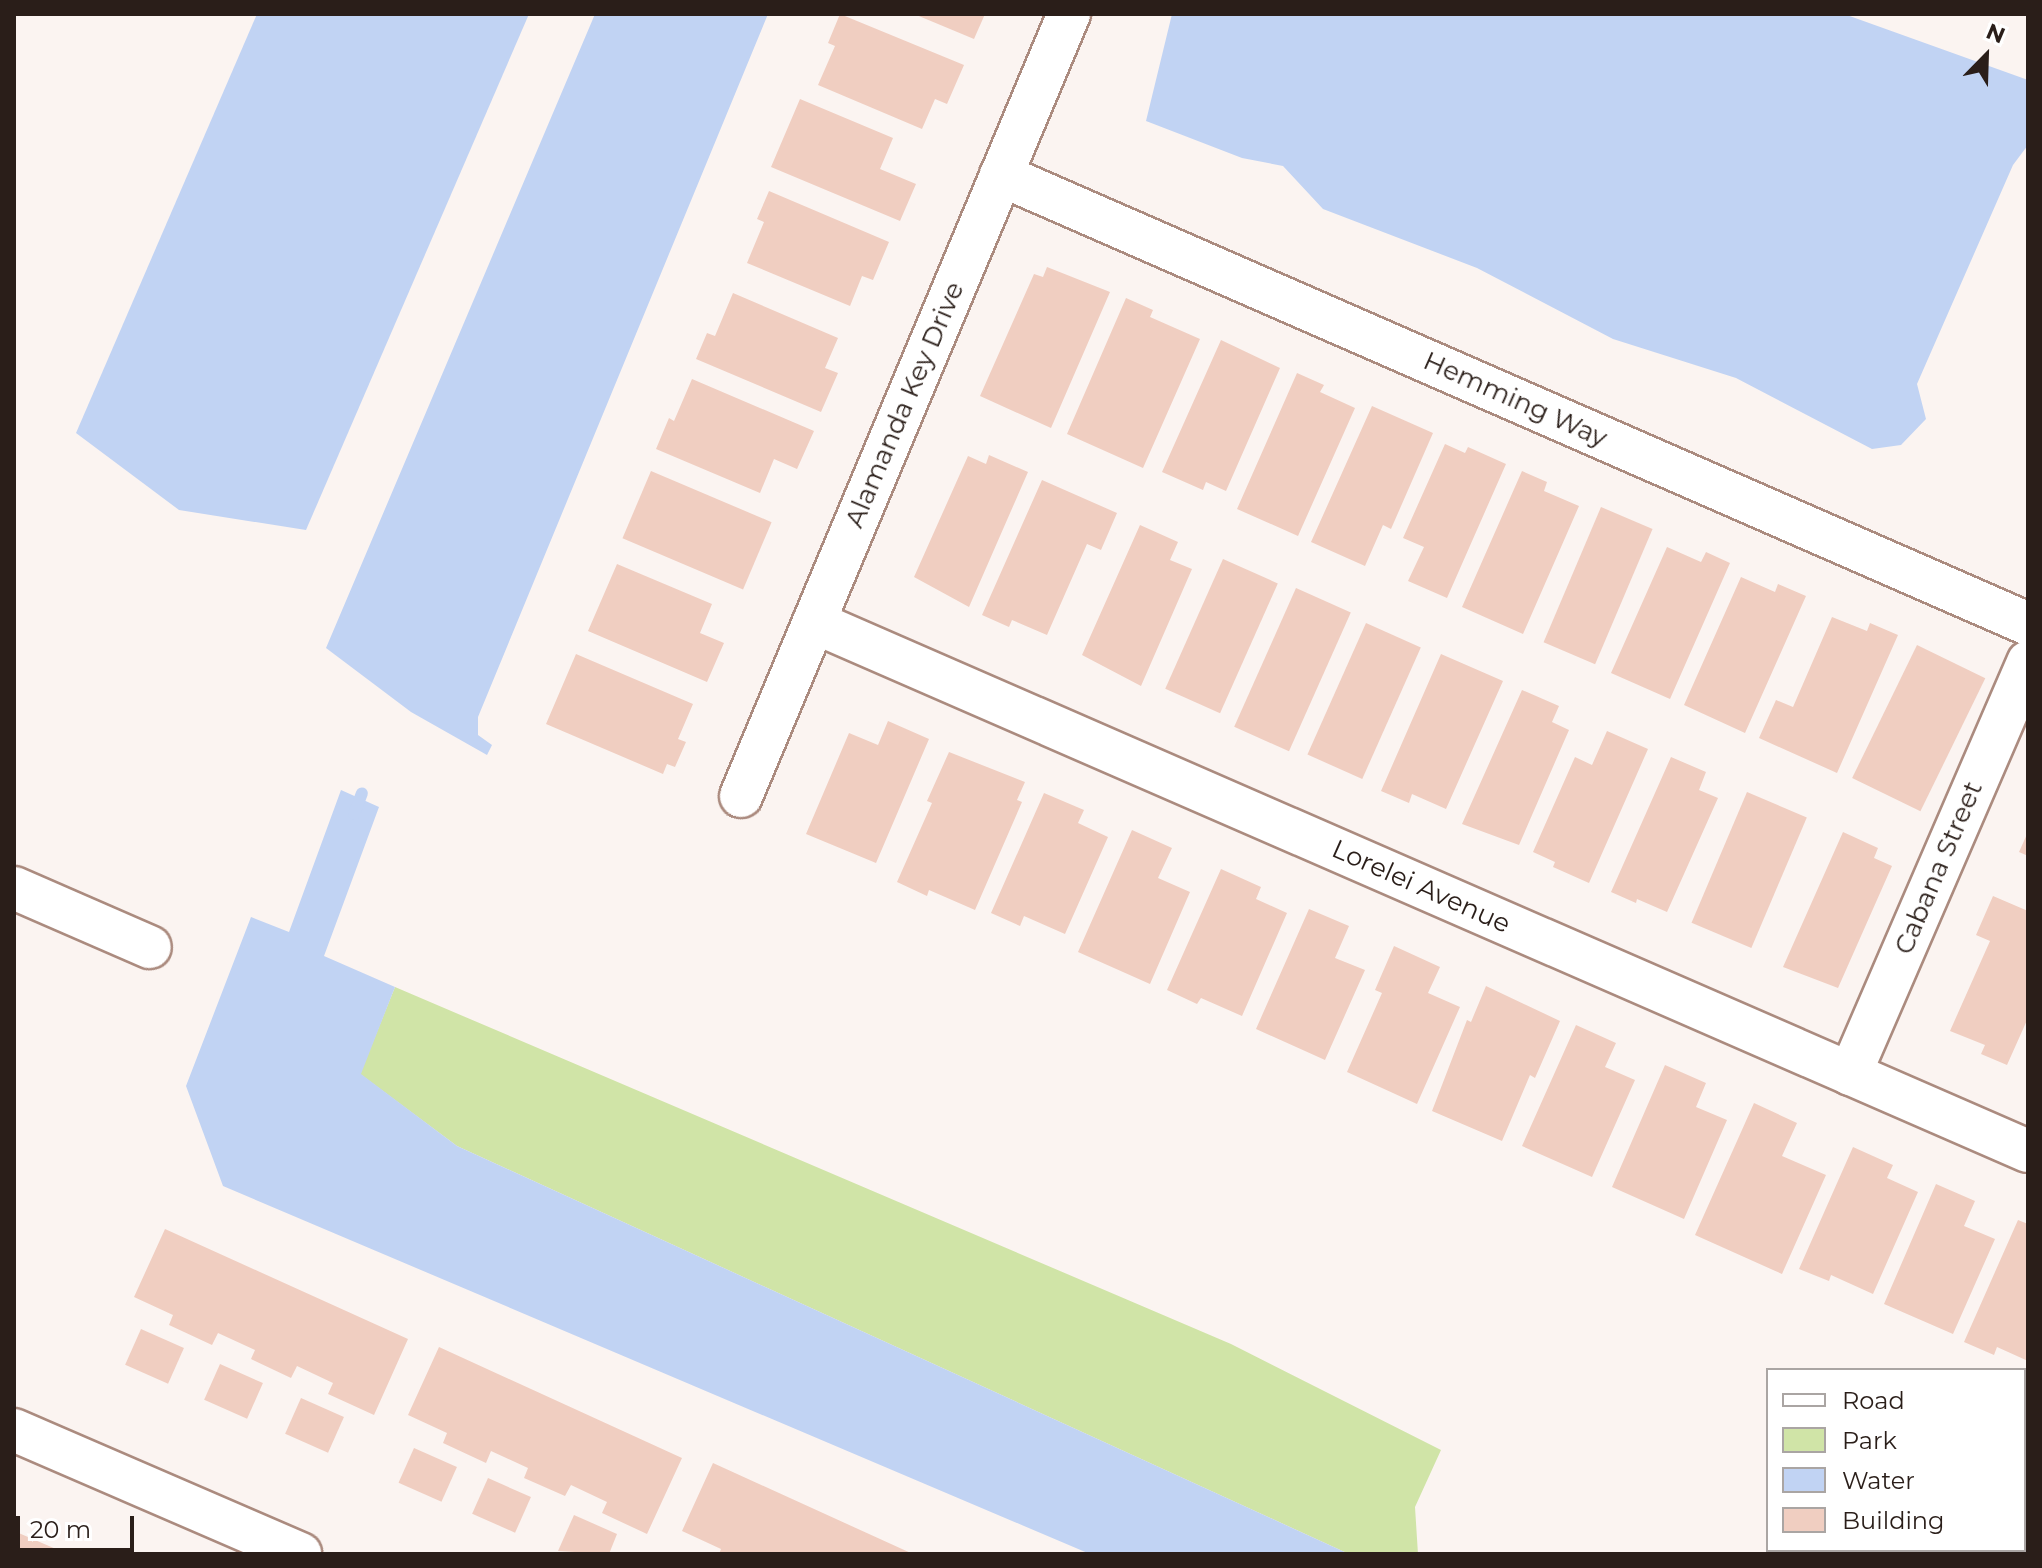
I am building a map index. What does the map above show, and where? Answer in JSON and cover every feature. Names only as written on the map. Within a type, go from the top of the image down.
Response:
[{"type":"street","name":"Alamanda Key Drive","points":[[741,796],[1069,14]]},
{"type":"street","name":"Hemming Way","points":[[1001,175],[2028,624]]},
{"type":"street","name":"Lorelei Avenue","points":[[814,622],[2028,1151]]},
{"type":"street","name":"Cabana Street","points":[[1850,1074],[2028,662]]},
{"type":"street","points":[[14,888],[150,947]]},
{"type":"street","points":[[14,1430],[300,1554]]},
{"type":"green space","points":[[395,987],[1231,1344],[1441,1450],[1415,1507],[1418,1554],[1349,1554],[457,1146],[360,1074]]},
{"type":"water","points":[[257,14],[529,14],[306,530],[179,510],[76,433]]},
{"type":"water","points":[[595,14],[768,14],[478,717],[478,735],[492,745],[487,755],[411,712],[326,648]]},
{"type":"water","points":[[1172,14],[1844,14],[2028,80],[2028,145],[2013,165],[1917,384],[1926,419],[1901,445],[1872,449],[1736,378],[1613,339],[1477,268],[1323,209],[1283,166],[1242,158],[1146,121]]},
{"type":"water","points":[[341,790],[379,807],[324,956],[395,987],[361,1074],[457,1146],[1349,1554],[1090,1554],[223,1186],[186,1086],[251,917],[289,932]]},
{"type":"building","points":[[840,14],[964,65],[947,104],[935,99],[922,129],[818,85],[835,46],[828,43]]},
{"type":"building","points":[[914,14],[985,14],[974,39]]},
{"type":"building","points":[[800,99],[893,138],[880,169],[916,184],[900,221],[771,167]]},
{"type":"building","points":[[769,191],[889,242],[873,280],[862,276],[850,306],[747,263],[764,222],[757,219]]},
{"type":"building","points":[[1047,267],[1110,292],[1051,428],[980,396],[1034,274],[1043,277]]},
{"type":"building","points":[[733,293],[838,338],[825,368],[838,373],[821,412],[696,359],[707,333],[715,336]]},
{"type":"building","points":[[1126,298],[1153,310],[1150,317],[1200,339],[1143,468],[1067,434]]},
{"type":"building","points":[[1221,340],[1280,368],[1226,491],[1206,482],[1203,490],[1162,472]]},
{"type":"building","points":[[1297,373],[1324,385],[1320,392],[1355,408],[1298,536],[1237,509]]},
{"type":"building","points":[[692,379],[814,431],[797,469],[774,459],[760,493],[656,449],[669,418],[674,421]]},
{"type":"building","points":[[1372,406],[1433,433],[1391,529],[1383,525],[1365,566],[1311,542]]},
{"type":"building","points":[[1445,444],[1465,453],[1468,447],[1506,464],[1447,598],[1408,581],[1424,547],[1403,538]]},
{"type":"building","points":[[989,455],[1028,472],[969,607],[914,577],[968,456],[986,464]]},
{"type":"building","points":[[651,471],[772,522],[743,589],[622,538]]},
{"type":"building","points":[[1522,471],[1547,482],[1544,491],[1579,506],[1523,634],[1462,607]]},
{"type":"building","points":[[1042,480],[1117,513],[1101,550],[1087,544],[1047,635],[1012,620],[1009,627],[982,615]]},
{"type":"building","points":[[1601,507],[1653,529],[1595,664],[1544,642]]},
{"type":"building","points":[[1140,525],[1178,542],[1170,560],[1192,569],[1141,686],[1082,655]]},
{"type":"building","points":[[1667,547],[1701,562],[1706,552],[1730,563],[1670,699],[1611,673]]},
{"type":"building","points":[[1223,559],[1278,583],[1220,713],[1165,689]]},
{"type":"building","points":[[617,564],[712,604],[700,633],[724,643],[707,682],[588,631]]},
{"type":"building","points":[[1741,577],[1775,592],[1778,584],[1806,596],[1745,733],[1684,705]]},
{"type":"building","points":[[1296,588],[1351,612],[1289,751],[1234,727]]},
{"type":"building","points":[[1832,617],[1867,631],[1870,623],[1898,635],[1837,773],[1759,738],[1776,700],[1793,707]]},
{"type":"building","points":[[1366,623],[1421,647],[1362,779],[1307,755]]},
{"type":"building","points":[[1917,645],[1985,678],[1920,811],[1852,778]]},
{"type":"building","points":[[576,654],[693,704],[678,739],[686,742],[675,767],[667,764],[663,774],[546,724]]},
{"type":"building","points":[[1441,654],[1503,681],[1446,809],[1412,794],[1409,803],[1381,791]]},
{"type":"building","points":[[1522,690],[1559,706],[1552,722],[1569,730],[1519,845],[1462,824]]},
{"type":"building","points":[[888,721],[929,739],[876,863],[806,834],[849,733],[878,745]]},
{"type":"building","points":[[1607,731],[1648,749],[1589,883],[1553,867],[1555,862],[1533,852],[1575,757],[1592,765]]},
{"type":"building","points":[[949,752],[1025,782],[1017,800],[1022,802],[975,910],[929,890],[927,896],[897,882],[932,803],[927,801]]},
{"type":"building","points":[[1671,757],[1706,772],[1699,790],[1718,798],[1667,912],[1611,892]]},
{"type":"building","points":[[1747,792],[1807,817],[1751,948],[1692,923]]},
{"type":"building","points":[[1044,793],[1084,810],[1078,823],[1108,837],[1065,934],[1024,916],[1020,926],[991,913]]},
{"type":"building","points":[[1132,830],[1172,848],[1158,878],[1190,892],[1150,984],[1078,952]]},
{"type":"building","points":[[1843,832],[1878,848],[1874,858],[1892,866],[1838,988],[1783,967]]},
{"type":"building","points":[[2028,832],[2028,856],[2019,852]]},
{"type":"building","points":[[1221,869],[1261,887],[1256,899],[1287,913],[1242,1016],[1201,998],[1197,1004],[1167,990]]},
{"type":"building","points":[[1993,896],[2028,911],[2028,1018],[2007,1065],[1981,1054],[1985,1045],[1950,1031],[1990,941],[1976,935]]},
{"type":"building","points":[[1309,909],[1349,926],[1335,958],[1365,970],[1325,1060],[1256,1029]]},
{"type":"building","points":[[1394,946],[1440,967],[1428,993],[1460,1007],[1417,1104],[1347,1072],[1382,993],[1375,990]]},
{"type":"building","points":[[1486,986],[1560,1021],[1535,1078],[1530,1075],[1502,1141],[1432,1111],[1467,1020],[1471,1022]]},
{"type":"building","points":[[1576,1025],[1616,1043],[1605,1067],[1635,1080],[1592,1177],[1522,1146]]},
{"type":"building","points":[[1665,1065],[1706,1083],[1696,1107],[1727,1120],[1684,1219],[1612,1187]]},
{"type":"building","points":[[1754,1103],[1797,1123],[1782,1156],[1826,1175],[1782,1274],[1695,1235]]},
{"type":"building","points":[[1853,1147],[1893,1165],[1887,1178],[1918,1192],[1873,1294],[1831,1275],[1829,1281],[1799,1269]]},
{"type":"building","points":[[1936,1184],[1975,1201],[1964,1226],[1995,1239],[1953,1334],[1884,1304]]},
{"type":"building","points":[[2018,1220],[2028,1224],[2028,1361],[1997,1347],[1994,1355],[1964,1342]]},
{"type":"building","points":[[165,1229],[408,1339],[374,1415],[328,1394],[333,1383],[297,1366],[291,1378],[251,1359],[255,1350],[218,1333],[212,1345],[169,1325],[173,1315],[134,1297]]},
{"type":"building","points":[[141,1329],[184,1348],[168,1384],[125,1365]]},
{"type":"building","points":[[439,1347],[682,1458],[647,1534],[602,1513],[607,1502],[571,1485],[565,1496],[524,1478],[528,1468],[491,1451],[486,1463],[443,1443],[447,1433],[408,1415]]},
{"type":"building","points":[[220,1364],[263,1383],[247,1419],[204,1400]]},
{"type":"building","points":[[301,1398],[344,1417],[328,1453],[285,1434]]},
{"type":"building","points":[[414,1448],[457,1467],[441,1502],[399,1483]]},
{"type":"building","points":[[713,1463],[913,1554],[719,1554],[721,1549],[682,1531]]},
{"type":"building","points":[[488,1478],[531,1497],[515,1533],[472,1514]]},
{"type":"building","points":[[574,1515],[617,1534],[609,1554],[558,1551]]},
{"type":"building","points":[[14,1531],[56,1549],[54,1554],[14,1554]]},
{"type":"waterway","points":[[354,814],[362,793]]}]
